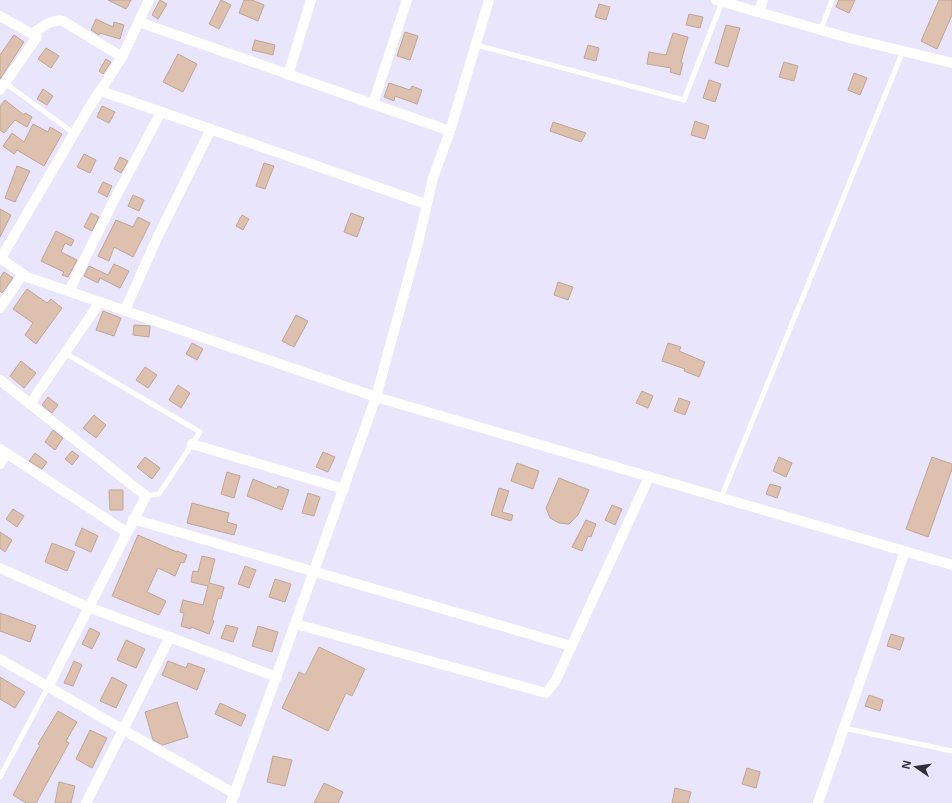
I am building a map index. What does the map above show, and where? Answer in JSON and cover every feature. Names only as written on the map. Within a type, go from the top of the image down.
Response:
[{"type":"street","points":[[149,0],[122,57],[0,258],[23,274],[376,397],[952,565]]},
{"type":"street","points":[[288,75],[311,0]]},
{"type":"street","points":[[373,104],[407,0]]},
{"type":"street","points":[[0,659],[122,729],[233,798],[376,397],[418,243],[433,178],[450,131],[488,0]]},
{"type":"street","points":[[759,12],[763,0]]},
{"type":"street","points":[[719,1],[952,63]]},
{"type":"street","points":[[0,16],[37,37],[2,86]]},
{"type":"street","points":[[32,34],[46,25],[58,20],[63,21],[122,57]]},
{"type":"street","points":[[138,22],[450,131]]},
{"type":"street","points":[[101,91],[426,204]]},
{"type":"street","points":[[70,291],[112,204],[161,112]]},
{"type":"street","points":[[124,310],[158,236],[211,129]]},
{"type":"street","points":[[0,308],[23,274]]},
{"type":"street","points":[[30,404],[100,302]]},
{"type":"street","points":[[0,380],[146,496],[126,532],[48,687]]},
{"type":"street","points":[[192,444],[344,489]]},
{"type":"street","points":[[0,464],[3,452],[126,532]]},
{"type":"street","points":[[296,624],[546,693],[556,680],[649,477]]},
{"type":"street","points":[[133,519],[314,573],[571,646]]},
{"type":"street","points":[[818,803],[905,551]]},
{"type":"street","points":[[0,568],[88,607],[277,677]]},
{"type":"street","points":[[86,803],[122,729],[170,638]]},
{"type":"lane","points":[[821,29],[832,0]]},
{"type":"lane","points":[[476,45],[684,100],[719,1]]},
{"type":"lane","points":[[721,498],[903,51]]},
{"type":"lane","points":[[2,86],[75,134]]},
{"type":"lane","points":[[65,353],[200,432],[159,494],[146,496]]},
{"type":"lane","points":[[0,777],[48,687]]},
{"type":"lane","points":[[844,728],[952,751]]},
{"type":"building","points":[[108,0],[131,0],[126,9]]},
{"type":"building","points":[[160,0],[167,4],[158,19],[152,15]]},
{"type":"building","points":[[221,0],[231,5],[219,29],[209,24]]},
{"type":"building","points":[[244,0],[252,0],[264,5],[258,21],[239,13]]},
{"type":"building","points":[[839,0],[855,0],[849,13],[836,7]]},
{"type":"building","points":[[939,0],[952,0],[952,15],[937,49],[921,41]]},
{"type":"building","points":[[599,4],[610,7],[606,20],[595,17]]},
{"type":"building","points":[[689,14],[703,17],[700,28],[686,25]]},
{"type":"building","points":[[96,19],[113,27],[114,22],[124,25],[120,39],[100,33],[99,35],[91,30]]},
{"type":"building","points":[[726,25],[740,28],[728,67],[715,63]]},
{"type":"building","points":[[405,32],[418,36],[410,60],[397,56]]},
{"type":"building","points":[[673,33],[688,37],[681,62],[683,63],[680,75],[670,72],[671,68],[647,64],[649,52],[666,55]]},
{"type":"building","points":[[14,35],[24,42],[0,79],[0,55]]},
{"type":"building","points":[[255,40],[275,45],[273,55],[252,50]]},
{"type":"building","points":[[588,45],[599,48],[596,61],[584,58]]},
{"type":"building","points":[[46,48],[59,56],[51,68],[38,59]]},
{"type":"building","points":[[178,54],[197,64],[183,92],[163,82]]},
{"type":"building","points":[[106,59],[111,62],[103,74],[99,71]]},
{"type":"building","points":[[784,62],[798,66],[794,81],[779,77]]},
{"type":"building","points":[[854,73],[867,78],[860,95],[848,90]]},
{"type":"building","points":[[709,80],[721,84],[715,102],[703,98]]},
{"type":"building","points":[[389,83],[410,90],[412,86],[422,90],[417,104],[395,96],[394,101],[384,97]]},
{"type":"building","points":[[43,89],[53,96],[47,105],[37,99]]},
{"type":"building","points":[[5,100],[24,115],[25,113],[32,117],[27,127],[15,120],[4,133],[0,130],[0,106]]},
{"type":"building","points":[[102,106],[115,112],[109,123],[97,117]]},
{"type":"building","points":[[695,121],[709,126],[705,139],[691,135]]},
{"type":"building","points":[[553,122],[586,133],[581,142],[550,131]]},
{"type":"building","points":[[33,124],[48,132],[50,127],[62,134],[44,166],[17,150],[14,154],[3,146],[12,133],[24,142]]},
{"type":"building","points":[[84,154],[96,160],[90,173],[77,167]]},
{"type":"building","points":[[120,157],[128,161],[121,173],[114,169]]},
{"type":"building","points":[[264,163],[274,166],[265,189],[256,186]]},
{"type":"building","points":[[17,166],[30,171],[15,202],[5,198]]},
{"type":"building","points":[[103,182],[112,186],[107,197],[98,192]]},
{"type":"building","points":[[133,195],[144,200],[139,211],[128,206]]},
{"type":"building","points":[[0,209],[11,215],[0,237]]},
{"type":"building","points":[[91,213],[99,217],[92,231],[84,227]]},
{"type":"building","points":[[351,213],[364,218],[357,237],[344,232]]},
{"type":"building","points":[[242,215],[249,219],[243,230],[236,226]]},
{"type":"building","points":[[138,217],[150,223],[133,257],[114,247],[109,261],[98,256],[116,220],[133,227]]},
{"type":"building","points":[[56,231],[74,240],[71,246],[65,243],[61,252],[77,260],[68,277],[62,275],[64,272],[41,261]]},
{"type":"building","points":[[114,264],[129,271],[120,288],[100,278],[98,283],[84,276],[89,266],[108,275]]},
{"type":"building","points":[[4,272],[13,278],[2,293],[0,291],[0,278]]},
{"type":"building","points":[[558,282],[573,287],[568,300],[554,295]]},
{"type":"building","points":[[27,289],[47,303],[51,299],[62,308],[36,344],[25,335],[33,323],[13,309]]},
{"type":"building","points":[[103,311],[121,318],[114,336],[96,330]]},
{"type":"building","points":[[296,315],[308,321],[294,347],[282,341]]},
{"type":"building","points":[[134,325],[150,326],[149,337],[133,335]]},
{"type":"building","points":[[192,343],[203,349],[197,360],[186,354]]},
{"type":"building","points":[[668,343],[681,347],[679,351],[705,362],[699,377],[684,371],[685,369],[662,361]]},
{"type":"building","points":[[21,361],[36,373],[24,388],[10,376]]},
{"type":"building","points":[[145,367],[157,375],[148,388],[136,380]]},
{"type":"building","points":[[178,385],[190,393],[181,408],[169,400]]},
{"type":"building","points":[[642,391],[653,396],[648,408],[636,403]]},
{"type":"building","points":[[48,397],[58,405],[52,413],[42,405]]},
{"type":"building","points":[[679,398],[690,402],[685,415],[674,411]]},
{"type":"building","points":[[94,415],[106,425],[96,438],[83,428]]},
{"type":"building","points":[[53,430],[63,438],[55,450],[45,442]]},
{"type":"building","points":[[72,451],[79,456],[72,465],[65,459]]},
{"type":"building","points":[[323,452],[335,457],[328,472],[316,467]]},
{"type":"building","points":[[35,453],[47,462],[42,469],[29,461]]},
{"type":"building","points":[[145,457],[160,468],[152,479],[137,467]]},
{"type":"building","points":[[779,457],[792,463],[786,477],[773,471]]},
{"type":"building","points":[[932,457],[952,464],[952,469],[928,537],[906,529]]},
{"type":"building","points":[[517,463],[539,471],[533,489],[511,481]]},
{"type":"building","points":[[227,472],[240,476],[234,498],[221,494]]},
{"type":"building","points":[[559,478],[589,490],[578,515],[569,524],[559,523],[550,518],[546,508]]},
{"type":"building","points":[[253,479],[277,489],[278,486],[289,490],[282,510],[247,496]]},
{"type":"building","points":[[770,484],[781,487],[777,498],[766,494]]},
{"type":"building","points":[[499,488],[509,491],[502,512],[513,515],[511,521],[491,515]]},
{"type":"building","points":[[109,490],[123,490],[123,510],[110,510]]},
{"type":"building","points":[[308,493],[320,497],[314,516],[302,513]]},
{"type":"building","points":[[192,503],[229,513],[227,522],[237,525],[234,535],[187,523]]},
{"type":"building","points":[[612,505],[622,509],[615,525],[605,520]]},
{"type":"building","points":[[13,509],[24,516],[17,527],[6,519]]},
{"type":"building","points":[[586,520],[596,524],[591,537],[588,536],[582,551],[572,547]]},
{"type":"building","points":[[82,528],[98,536],[91,552],[75,545]]},
{"type":"building","points":[[0,532],[12,540],[5,552],[0,548]]},
{"type":"building","points":[[138,535],[187,555],[184,563],[181,562],[175,576],[158,568],[147,592],[166,601],[159,615],[112,596]]},
{"type":"building","points":[[52,543],[75,552],[67,571],[45,562]]},
{"type":"building","points":[[202,556],[215,559],[209,583],[224,587],[221,599],[218,598],[212,620],[214,621],[209,634],[191,627],[191,629],[181,626],[184,613],[180,612],[183,600],[203,605],[208,586],[191,582],[193,571],[198,572]]},
{"type":"building","points":[[245,566],[256,570],[249,588],[238,584]]},
{"type":"building","points":[[275,579],[291,584],[285,602],[269,597]]},
{"type":"building","points":[[0,613],[36,626],[30,642],[0,631]]},
{"type":"building","points":[[226,625],[238,628],[233,642],[221,638]]},
{"type":"building","points":[[258,626],[278,632],[272,652],[252,646]]},
{"type":"building","points":[[90,628],[100,633],[92,649],[82,644]]},
{"type":"building","points":[[891,634],[904,638],[900,650],[887,646]]},
{"type":"building","points":[[126,640],[145,649],[136,668],[117,660]]},
{"type":"building","points":[[319,647],[365,669],[352,696],[346,693],[328,731],[282,708],[299,672],[305,675]]},
{"type":"building","points":[[74,661],[82,665],[73,686],[64,683]]},
{"type":"building","points":[[168,661],[186,668],[188,663],[205,669],[197,690],[162,675]]},
{"type":"building","points":[[0,677],[25,692],[15,708],[0,699]]},
{"type":"building","points":[[112,677],[127,685],[116,708],[100,701]]},
{"type":"building","points":[[869,695],[883,700],[880,711],[865,706]]},
{"type":"building","points":[[177,702],[188,737],[163,745],[153,740],[145,712]]},
{"type":"building","points":[[220,703],[246,715],[241,726],[215,714]]},
{"type":"building","points":[[58,711],[77,722],[66,741],[69,743],[36,803],[26,803],[13,795],[40,745],[38,744]]},
{"type":"building","points":[[90,730],[107,738],[92,768],[76,759]]},
{"type":"building","points":[[273,756],[292,760],[285,786],[267,782]]},
{"type":"building","points":[[747,768],[760,772],[756,788],[742,784]]},
{"type":"building","points":[[59,782],[75,786],[71,803],[55,803]]},
{"type":"building","points":[[324,783],[343,792],[338,803],[314,803]]},
{"type":"building","points":[[675,788],[691,792],[688,803],[672,803]]}]
